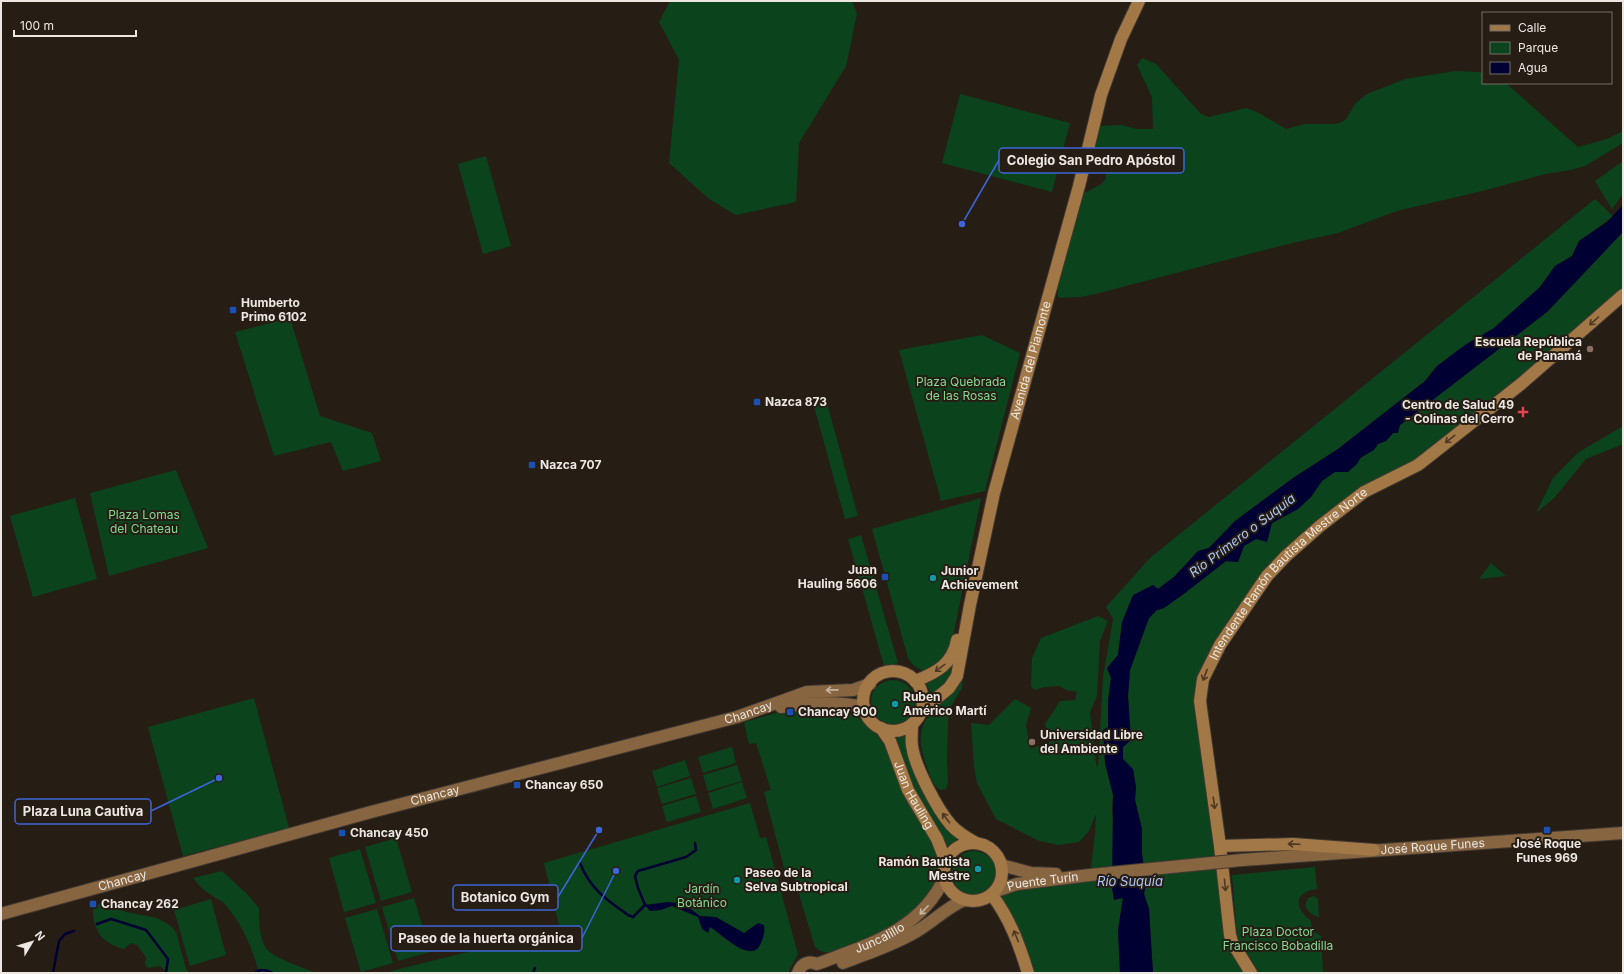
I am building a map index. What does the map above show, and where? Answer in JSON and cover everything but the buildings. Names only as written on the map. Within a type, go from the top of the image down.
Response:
[{"type":"main road","name":"Avenida del Piamonte","points":[[915,680],[927,676],[948,662],[956,646],[968,579],[987,495],[1091,106],[1109,53],[1131,1]]},
{"type":"main road","name":"Avenida del Piamonte","points":[[921,711],[949,688],[957,676],[994,493],[1079,186],[1101,95],[1121,39],[1139,1]]},
{"type":"main road","name":"Intendente Ramón Bautista Mestre Norte","points":[[1251,973],[1232,942],[1230,934],[1220,846],[1200,701],[1200,688],[1206,671],[1220,645],[1267,576],[1286,556],[1320,526],[1364,492],[1418,465],[1515,388],[1623,296]]},
{"type":"main road","points":[[898,672],[915,680],[923,697],[919,716],[912,724],[904,729],[894,731],[881,728],[868,717],[864,708],[864,697],[866,689],[872,680],[880,674],[898,672]]},
{"type":"main road","name":"Chancay","points":[[1,914],[371,812],[737,717],[807,692],[853,690],[870,684]]},
{"type":"main road","points":[[762,709],[819,702],[847,704],[864,708]]},
{"type":"main road","name":"Juan Hauling","points":[[912,724],[912,745],[914,755],[935,801],[952,826],[962,835],[976,843]]},
{"type":"main road","name":"Juan Hauling","points":[[881,728],[890,741],[908,790],[937,839],[946,862]]},
{"type":"main road","name":"José Roque Funes","points":[[1242,860],[1623,833]]},
{"type":"main road","points":[[976,843],[989,848],[999,858],[1002,876],[994,893],[979,901],[964,900],[949,889],[945,877],[946,862],[954,850],[961,846],[976,843]]},
{"type":"main road","points":[[1220,846],[1293,844],[1374,850]]},
{"type":"main road","name":"Puente Turín","points":[[994,893],[1017,884],[1242,860]]},
{"type":"main road","name":"Puente Turín","points":[[1001,865],[1032,873],[1090,876]]},
{"type":"main road","name":"Juncalillo","points":[[821,969],[902,928],[928,905],[938,892],[945,877]]},
{"type":"main road","points":[[994,893],[1016,936],[1028,973]]},
{"type":"main road","name":"Juncalillo","points":[[821,969],[898,942],[920,930],[949,907],[964,900]]},
{"type":"main road","name":"Juncalillo","points":[[798,973],[805,963],[813,962],[821,969]]},
{"type":"green space","points":[[670,1],[852,1],[857,14],[846,66],[799,143],[796,202],[736,215],[709,199],[669,163],[679,60],[659,22]]},
{"type":"green space","points":[[1142,58],[1156,64],[1201,114],[1209,117],[1246,108],[1257,112],[1286,129],[1305,124],[1335,124],[1342,122],[1346,119],[1356,103],[1367,94],[1405,79],[1455,71],[1479,72],[1482,73],[1482,84],[1506,84],[1578,147],[1607,139],[1623,131],[1623,143],[1585,166],[1571,170],[1545,174],[1486,190],[1397,211],[1338,233],[1284,245],[1095,294],[1081,297],[1058,298],[1058,283],[1084,193],[1100,185],[1106,179],[1104,168],[1092,163],[1095,134],[1100,126],[1122,125],[1136,129],[1153,129],[1152,97],[1137,65]]},
{"type":"green space","points":[[960,94],[1070,123],[1052,192],[942,163]]},
{"type":"green space","points":[[486,156],[511,246],[483,254],[458,164]]},
{"type":"green space","points":[[1623,161],[1623,194],[1612,209],[1595,181]]},
{"type":"green space","points":[[1595,199],[1615,218],[1623,231],[1623,295],[1418,465],[1373,486],[1274,567],[1203,679],[1230,935],[1251,973],[1153,973],[1149,909],[1144,894],[1146,881],[1142,854],[1142,829],[1135,800],[1136,787],[1133,770],[1123,759],[1123,747],[1131,740],[1128,696],[1130,670],[1149,618],[1157,610],[1164,608],[1226,561],[1238,562],[1244,546],[1256,539],[1272,523],[1298,509],[1311,497],[1322,481],[1335,472],[1357,464],[1361,458],[1373,450],[1378,444],[1386,441],[1400,425],[1547,312],[1620,235],[1611,218],[1579,241],[1572,256],[1555,266],[1540,287],[1494,328],[1465,345],[1437,366],[1425,381],[1338,449],[1293,478],[1235,521],[1209,548],[1198,551],[1175,576],[1158,589],[1153,585],[1122,622],[1118,655],[1107,668],[1111,678],[1108,701],[1108,727],[1105,763],[1113,795],[1112,810],[1123,897],[1118,930],[1120,973],[1028,973],[992,895],[1090,875],[1096,814],[1089,831],[1079,842],[1059,845],[1039,841],[996,819],[977,783],[974,766],[971,723],[989,725],[1015,699],[1031,708],[1026,725],[1030,749],[1050,742],[1045,724],[1060,701],[1075,700],[1077,692],[1066,690],[1059,686],[1045,687],[1034,690],[1031,686],[1032,658],[1041,638],[1098,616],[1108,621],[1100,641],[1097,696],[1090,712],[1096,764],[1098,768],[1103,677],[1113,619],[1106,607],[1150,558]]},
{"type":"green space","points":[[290,318],[320,416],[372,433],[381,461],[343,471],[331,442],[274,456],[235,332]]},
{"type":"green space","name":"Plaza Quebrada de las Rosas","points":[[982,335],[1020,353],[985,491],[941,501],[899,350]]},
{"type":"green space","points":[[825,396],[858,516],[845,519],[812,399]]},
{"type":"green space","points":[[1623,426],[1623,444],[1586,459],[1554,498],[1536,513],[1553,478],[1579,452]]},
{"type":"green space","name":"Plaza Lomas del Chateau","points":[[176,470],[208,548],[109,576],[90,493]]},
{"type":"green space","points":[[75,498],[97,579],[33,597],[10,516]]},
{"type":"green space","points":[[981,498],[950,652],[927,671],[918,669],[908,658],[872,529]]},
{"type":"green space","points":[[861,535],[898,663],[884,666],[848,539]]},
{"type":"green space","points":[[1491,563],[1506,576],[1479,579]]},
{"type":"green space","points":[[956,658],[952,678],[930,696],[929,689],[925,681]]},
{"type":"green space","points":[[963,677],[962,688],[950,708],[948,722],[948,783],[946,789],[941,790],[936,787],[930,777],[921,746],[922,730],[924,723],[929,716],[950,696],[960,684]]},
{"type":"green space","points":[[893,680],[905,684],[911,690],[915,702],[911,714],[905,720],[893,724],[881,720],[875,714],[871,702],[875,690],[881,684]]},
{"type":"green space","points":[[254,698],[289,828],[183,856],[148,727]]},
{"type":"green space","points":[[795,708],[845,712],[860,719],[870,727],[879,737],[894,761],[933,841],[940,861],[940,872],[936,884],[930,895],[912,913],[901,921],[877,933],[839,950],[829,952],[824,952],[815,947],[794,878],[787,879],[764,792],[771,790],[756,743],[749,744],[744,722]]},
{"type":"green space","points":[[892,735],[904,735],[914,766],[941,821],[958,841],[949,848],[939,835],[923,808],[903,765]]},
{"type":"green space","points":[[732,747],[736,763],[703,773],[698,757]]},
{"type":"green space","points":[[685,760],[690,776],[657,787],[652,771]]},
{"type":"green space","points":[[737,765],[742,781],[708,791],[703,775]]},
{"type":"green space","points":[[691,778],[696,794],[662,804],[657,788]]},
{"type":"green space","points":[[742,782],[747,798],[713,809],[708,793]]},
{"type":"green space","points":[[696,796],[701,812],[667,822],[662,806]]},
{"type":"green space","name":"Jardín Botánico","points":[[750,803],[760,838],[766,837],[798,954],[788,973],[383,973],[560,929],[544,863]]},
{"type":"green space","points":[[396,838],[412,892],[381,901],[365,847]]},
{"type":"green space","points":[[360,849],[376,903],[344,912],[329,858]]},
{"type":"green space","points":[[974,851],[986,855],[992,861],[996,873],[992,885],[986,891],[974,895],[962,891],[956,885],[952,873],[956,861],[962,855]]},
{"type":"green space","name":"Plaza Doctor Francisco Bobadilla","points":[[1315,867],[1317,889],[1304,893],[1300,897],[1299,906],[1305,916],[1311,921],[1312,931],[1321,936],[1323,973],[1259,973],[1237,936],[1232,875]]},
{"type":"green space","points":[[222,871],[246,893],[259,908],[259,923],[266,948],[281,959],[316,973],[259,973],[250,945],[230,910],[224,903],[199,885],[193,878]]},
{"type":"green space","points":[[1314,896],[1318,899],[1319,917],[1310,912],[1305,905],[1308,898]]},
{"type":"green space","points":[[414,898],[430,952],[398,961],[382,907]]},
{"type":"green space","points":[[211,899],[226,955],[190,966],[174,910]]},
{"type":"green space","points":[[101,902],[126,912],[157,918],[171,926],[176,932],[186,969],[189,973],[168,973],[160,966],[148,968],[145,964],[146,957],[137,945],[131,943],[124,949],[110,943],[100,935],[93,916],[93,908]]},
{"type":"green space","points":[[377,909],[393,963],[361,972],[345,918]]},
{"type":"water","name":"Río Suquía","points":[[1623,205],[1623,232],[1547,312],[1400,425],[1398,433],[1393,433],[1386,441],[1378,444],[1374,450],[1360,458],[1357,464],[1348,472],[1335,472],[1322,481],[1311,497],[1298,509],[1272,523],[1267,542],[1256,539],[1244,546],[1238,562],[1226,561],[1164,608],[1157,610],[1149,618],[1130,670],[1128,696],[1131,740],[1123,747],[1123,759],[1133,769],[1136,787],[1135,800],[1142,829],[1142,854],[1146,881],[1144,894],[1149,909],[1153,973],[1120,973],[1118,930],[1123,898],[1114,900],[1112,888],[1113,795],[1105,763],[1103,730],[1108,727],[1108,701],[1111,678],[1107,668],[1118,655],[1122,622],[1133,595],[1153,585],[1158,589],[1175,576],[1198,551],[1209,548],[1235,521],[1293,478],[1338,449],[1425,381],[1437,366],[1465,345],[1494,328],[1540,287],[1555,266],[1572,256],[1579,241],[1607,222]]},
{"type":"water","points":[[668,902],[678,903],[688,907],[700,916],[716,917],[744,933],[758,923],[764,925],[764,934],[761,943],[757,949],[751,951],[744,950],[710,927],[708,933],[702,929],[698,917],[672,906],[661,910],[650,911],[645,905]]},
{"type":"waterway","points":[[646,905],[638,888],[635,876],[638,871],[686,857],[696,850],[695,843]]},
{"type":"waterway","points":[[580,863],[594,887],[606,899],[628,915],[633,917],[645,905]]},
{"type":"waterway","points":[[97,924],[111,919],[146,930],[168,959],[166,973]]},
{"type":"waterway","points":[[53,973],[59,941],[65,934],[74,931]]},
{"type":"waterway","points":[[533,973],[535,968]]},
{"type":"waterway","points":[[255,973],[259,970],[273,973]]},
{"type":"place","name":"Colegio San Pedro Apóstol","points":[[962,224]]},
{"type":"place","name":"Humberto Primo 6102","points":[[233,310]]},
{"type":"place","name":"Escuela República de Panamá","points":[[1590,349]]},
{"type":"place","name":"Nazca 873","points":[[757,402]]},
{"type":"place","name":"Centro de Salud 49 - Colinas del Cerro","points":[[1523,412]]},
{"type":"place","name":"Nazca 707","points":[[532,465]]},
{"type":"place","name":"Juan Hauling 5606","points":[[885,577]]},
{"type":"place","name":"Junior Achievement","points":[[933,578]]},
{"type":"place","name":"Ruben Américo Martí","points":[[895,704]]},
{"type":"place","name":"Chancay 900","points":[[790,712]]},
{"type":"place","name":"Universidad Libre del Ambiente","points":[[1032,742]]},
{"type":"place","name":"Plaza Luna Cautiva","points":[[219,778]]},
{"type":"place","name":"Chancay 650","points":[[517,785]]},
{"type":"place","name":"Botanico Gym","points":[[599,830]]},
{"type":"place","name":"José Roque Funes 969","points":[[1547,830]]},
{"type":"place","name":"Chancay 450","points":[[342,833]]},
{"type":"place","name":"Ramón Bautista Mestre","points":[[978,869]]},
{"type":"place","name":"Paseo de la huerta orgánica","points":[[616,871]]},
{"type":"place","name":"Paseo de la Selva Subtropical","points":[[737,880]]},
{"type":"place","name":"Chancay 262","points":[[93,904]]},
{"type":"water label","name":"Río Primero o Suquía","points":[[1242,535]]}]
